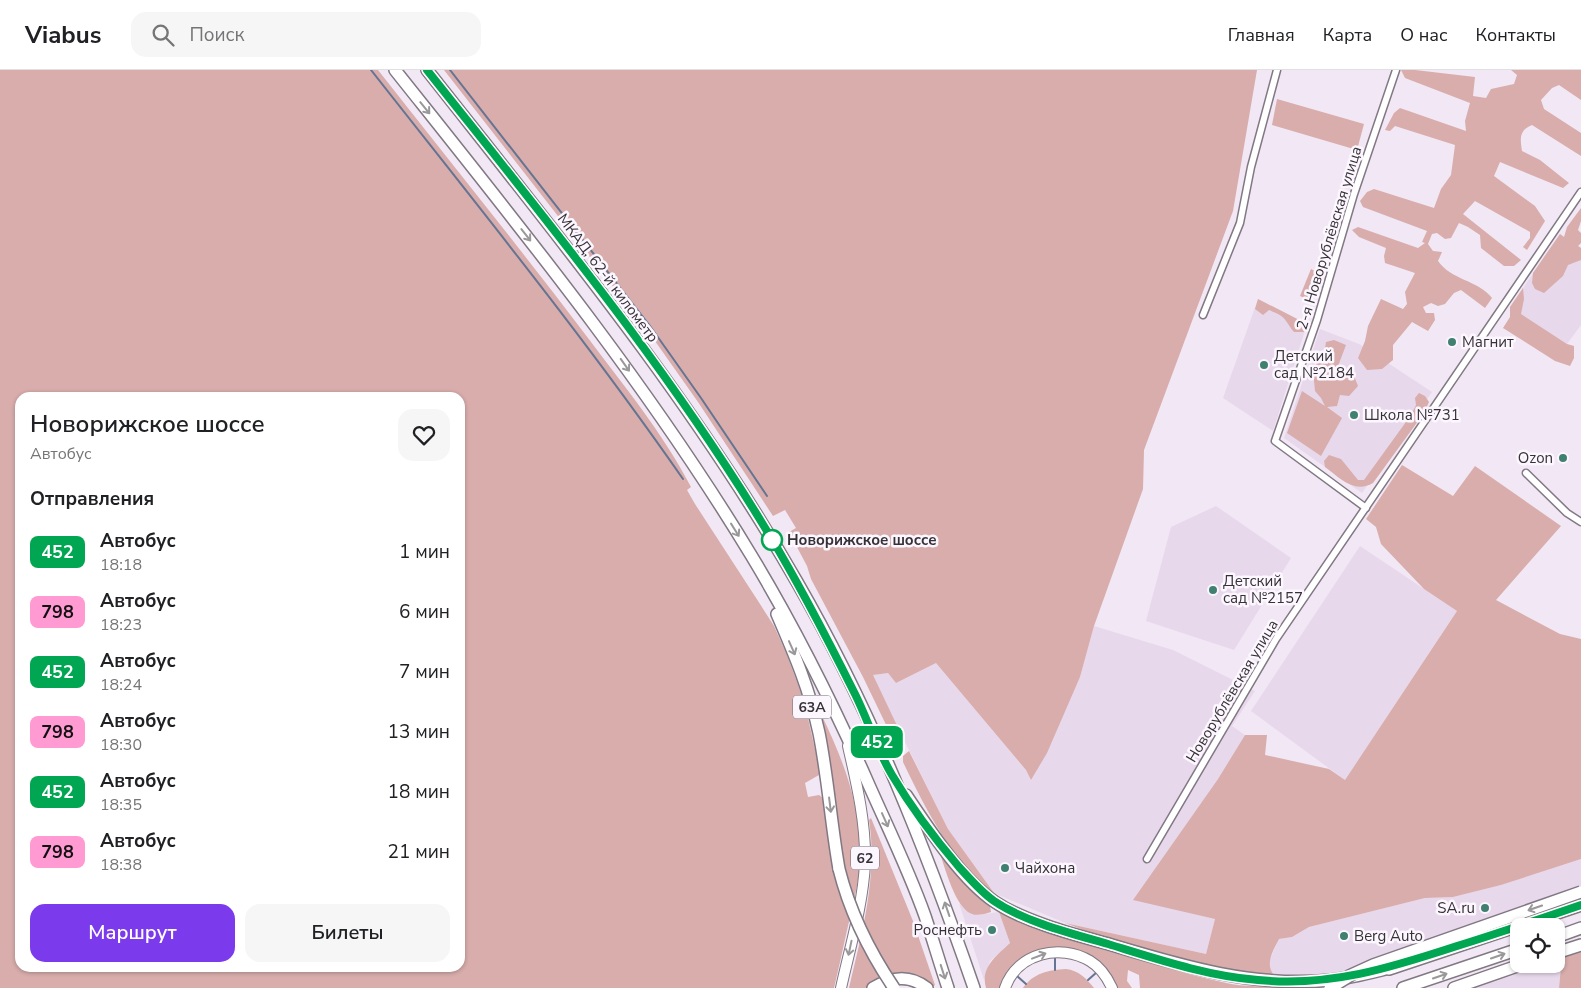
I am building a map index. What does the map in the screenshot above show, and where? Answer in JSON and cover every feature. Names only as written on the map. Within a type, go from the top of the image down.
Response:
[{"type":"highway","points":[[395,70],[612,346],[668,426],[751,555],[828,695],[914,889],[948,988]]},
{"type":"highway","name":"МКАД, 62-й километр","points":[[427,70],[631,332],[689,410],[769,535],[798,585],[857,698],[891,773]]},
{"type":"highway","name":"63A","points":[[751,555],[799,664],[810,696],[826,775],[839,869],[859,929],[894,988]]},
{"type":"highway","points":[[891,773],[957,865],[979,889],[996,903],[1020,915],[1066,932],[1184,967],[1236,978],[1294,982],[1332,980],[1394,967]]},
{"type":"highway","points":[[891,773],[940,891],[974,988]]},
{"type":"highway","points":[[1330,988],[1351,975],[1373,965],[1581,892]]},
{"type":"highway","points":[[1336,988],[1581,905]]},
{"type":"highway","points":[[1565,934],[1581,928]]},
{"type":"highway","points":[[1565,950],[1581,945]]},
{"type":"highway","points":[[1403,988],[1510,952]]},
{"type":"highway","points":[[1454,988],[1510,969]]},
{"type":"highway","points":[[873,988],[886,980],[901,978],[913,979],[927,988]]},
{"type":"main road","name":"62","points":[[841,988],[860,900],[865,862],[862,809],[843,728]]},
{"type":"main road","points":[[1005,988],[1012,974],[1022,964],[1046,953],[1057,952],[1070,953],[1091,962],[1100,969],[1112,988]]},
{"type":"street","points":[[1203,315],[1240,223],[1251,167],[1277,70]]},
{"type":"street","name":"2-я Новорублёвская улица","points":[[1366,508],[1275,441],[1317,320],[1354,194],[1396,70]]},
{"type":"street","name":"Новорублёвская улица","points":[[1147,859],[1276,639],[1581,192]]},
{"type":"street","points":[[1526,473],[1567,513],[1581,522]]},
{"type":"shaded area","points":[[0,70],[378,70],[536,270],[642,410],[680,467],[691,487],[687,490],[695,504],[774,626],[804,701],[820,771],[819,775],[805,783],[808,797],[819,795],[823,798],[833,871],[845,868],[823,718],[851,788],[860,842],[857,887],[834,988],[0,988]]},
{"type":"shaded area","points":[[444,70],[1257,70],[1233,211],[1144,450],[1143,489],[1094,626],[1080,677],[1047,753],[1031,780],[1026,770],[936,663],[896,683],[888,673],[873,675],[902,736],[894,736],[890,733],[863,677],[811,579],[807,566],[789,532],[796,528],[785,510],[773,516],[698,402],[650,334]]},
{"type":"shaded area","points":[[1401,70],[1475,77],[1473,96],[1486,98],[1491,89],[1514,84],[1517,75],[1511,70],[1581,70],[1581,100],[1559,85],[1552,88],[1541,100],[1544,109],[1581,133],[1581,156],[1532,125],[1525,129],[1521,135],[1522,151],[1540,160],[1569,183],[1563,188],[1500,162],[1494,176],[1535,206],[1545,221],[1527,250],[1523,247],[1530,238],[1530,232],[1475,201],[1463,214],[1521,260],[1514,266],[1504,266],[1481,248],[1480,235],[1459,223],[1451,238],[1445,239],[1437,233],[1432,234],[1428,244],[1433,251],[1442,252],[1438,261],[1443,267],[1479,287],[1492,298],[1485,308],[1461,290],[1454,293],[1445,304],[1438,306],[1431,303],[1423,307],[1426,313],[1434,313],[1435,320],[1428,331],[1412,322],[1393,345],[1393,360],[1382,369],[1367,370],[1358,358],[1365,341],[1368,326],[1381,299],[1403,309],[1407,304],[1405,292],[1415,273],[1385,263],[1386,248],[1359,237],[1352,230],[1358,227],[1418,248],[1425,243],[1422,242],[1427,231],[1363,207],[1360,201],[1367,192],[1374,189],[1434,208],[1441,189],[1451,175],[1455,145],[1395,126],[1390,131],[1385,130],[1394,113],[1400,108],[1466,131],[1465,121],[1470,103],[1405,78]]},
{"type":"shaded area","points":[[1277,99],[1364,124],[1357,150],[1272,125]]},
{"type":"shaded area","points":[[1581,208],[1581,221],[1578,230],[1581,233],[1581,243],[1578,246],[1581,248],[1581,260],[1568,265],[1563,276],[1544,293],[1535,289],[1532,283],[1533,273],[1560,234],[1564,237],[1567,227]]},
{"type":"shaded area","points":[[1560,234],[1581,248],[1581,325],[1567,344],[1510,307]]},
{"type":"shaded area","points":[[1311,269],[1323,275],[1312,301],[1300,296]]},
{"type":"shaded area","points":[[1523,288],[1524,299],[1521,314],[1567,344],[1574,346],[1574,358],[1570,366],[1555,361],[1503,328],[1510,317],[1510,307]]},
{"type":"shaded area","name":"Детский сад №2184","points":[[1258,299],[1307,324],[1273,431],[1223,398]]},
{"type":"shaded area","points":[[1258,299],[1307,324],[1304,332],[1294,332],[1284,318],[1275,312],[1269,310],[1263,315],[1255,309]]},
{"type":"shaded area","name":"Школа №731","points":[[1320,329],[1359,344],[1432,392],[1362,493],[1284,438]]},
{"type":"shaded area","points":[[1334,340],[1346,345],[1335,374],[1354,376],[1358,386],[1349,396],[1340,395],[1337,406],[1327,407],[1342,418],[1321,456],[1287,433],[1302,391],[1325,406],[1315,391],[1313,370],[1317,363],[1328,364],[1324,355],[1326,342]]},
{"type":"shaded area","points":[[1419,393],[1425,396],[1429,402],[1424,413],[1373,483],[1360,487],[1353,486],[1325,467],[1324,461],[1329,455],[1341,459],[1358,480],[1364,480],[1411,415],[1416,405],[1415,398]]},
{"type":"shaded area","points":[[1402,465],[1453,496],[1475,466],[1561,526],[1496,600],[1560,634],[1581,639],[1581,859],[1501,885],[1453,897],[1425,898],[1309,927],[1292,937],[1279,939],[1270,959],[1270,968],[1276,978],[1169,956],[1091,933],[1065,923],[1206,954],[1215,919],[1133,900],[1218,779],[1245,735],[1267,735],[1265,755],[1329,769],[1345,780],[1457,611],[1424,589],[1381,544],[1376,527],[1366,519]]},
{"type":"shaded area","name":"Детский сад №2157","points":[[1216,506],[1291,558],[1234,650],[1146,621],[1171,527]]},
{"type":"shaded area","points":[[1360,546],[1457,611],[1345,780],[1251,711]]},
{"type":"shaded area","points":[[1094,626],[1173,650],[1255,691],[1232,726],[1245,735],[1218,779],[1134,899],[1215,919],[1206,954],[1065,923],[994,893],[948,829],[872,675],[888,673],[896,683],[936,663],[1026,770],[1031,780],[1080,677]]},
{"type":"shaded area","points":[[909,751],[948,829],[994,893],[965,865],[941,833],[903,762],[903,756]]},
{"type":"shaded area","points":[[871,818],[913,921],[935,985],[932,987],[913,975],[903,973],[878,980],[867,988],[849,988],[870,883],[872,862],[869,820]]},
{"type":"shaded area","points":[[939,851],[969,887],[990,906],[991,912],[979,915],[972,914],[966,910],[951,886]]},
{"type":"shaded area","points":[[1581,859],[1581,887],[1340,977],[1276,978],[1270,970],[1270,959],[1279,939],[1292,937],[1309,927],[1425,898],[1453,897],[1501,885]]},
{"type":"shaded area","points":[[959,903],[965,910],[979,915],[999,912],[1010,943],[990,961],[984,980]]},
{"type":"shaded area","points":[[999,912],[1070,940],[1209,979],[1240,985],[1307,985],[1310,988],[1140,988],[1139,975],[1128,970],[1127,981],[1132,988],[1117,988],[1072,949],[1047,948],[1030,956],[1000,988],[986,988],[985,974],[987,968],[1010,943]]},
{"type":"shaded area","points":[[1581,950],[1581,988],[1559,988],[1560,973],[1565,973],[1565,955]]},
{"type":"shaded area","points":[[1066,969],[1082,976],[1094,988],[1023,988],[1042,973]]},
{"type":"shaded area","points":[[1514,973],[1560,973],[1559,988],[1470,988]]},
{"type":"waterway","points":[[371,70],[569,323],[683,479]]},
{"type":"waterway","points":[[450,70],[650,326],[767,496]]},
{"type":"waterway","points":[[1055,957],[1055,970]]},
{"type":"waterway","points":[[1088,980],[1097,972]]},
{"type":"waterway","points":[[1017,976],[1026,984]]},
{"type":"bus line","name":"452","points":[[427,70],[507,171],[689,410],[769,535],[798,585],[857,698],[891,773],[957,865],[979,889],[996,903],[1020,915],[1066,932],[1184,967],[1236,978],[1294,982],[1332,980],[1394,967],[1581,905]]},
{"type":"place","name":"Магнит","points":[[1452,342]]},
{"type":"place","name":"Детский сад №2184","points":[[1264,365]]},
{"type":"place","name":"Школа №731","points":[[1354,415]]},
{"type":"place","name":"Ozon","points":[[1563,458]]},
{"type":"place","name":"Новорижское шоссе","points":[[772,540]]},
{"type":"place","name":"Детский сад №2157","points":[[1213,590]]},
{"type":"place","name":"Чайхона","points":[[1005,868]]},
{"type":"place","name":"SA.ru","points":[[1485,908]]},
{"type":"place","name":"Роснефть","points":[[992,930]]},
{"type":"place","name":"Berg Auto","points":[[1344,936]]}]
